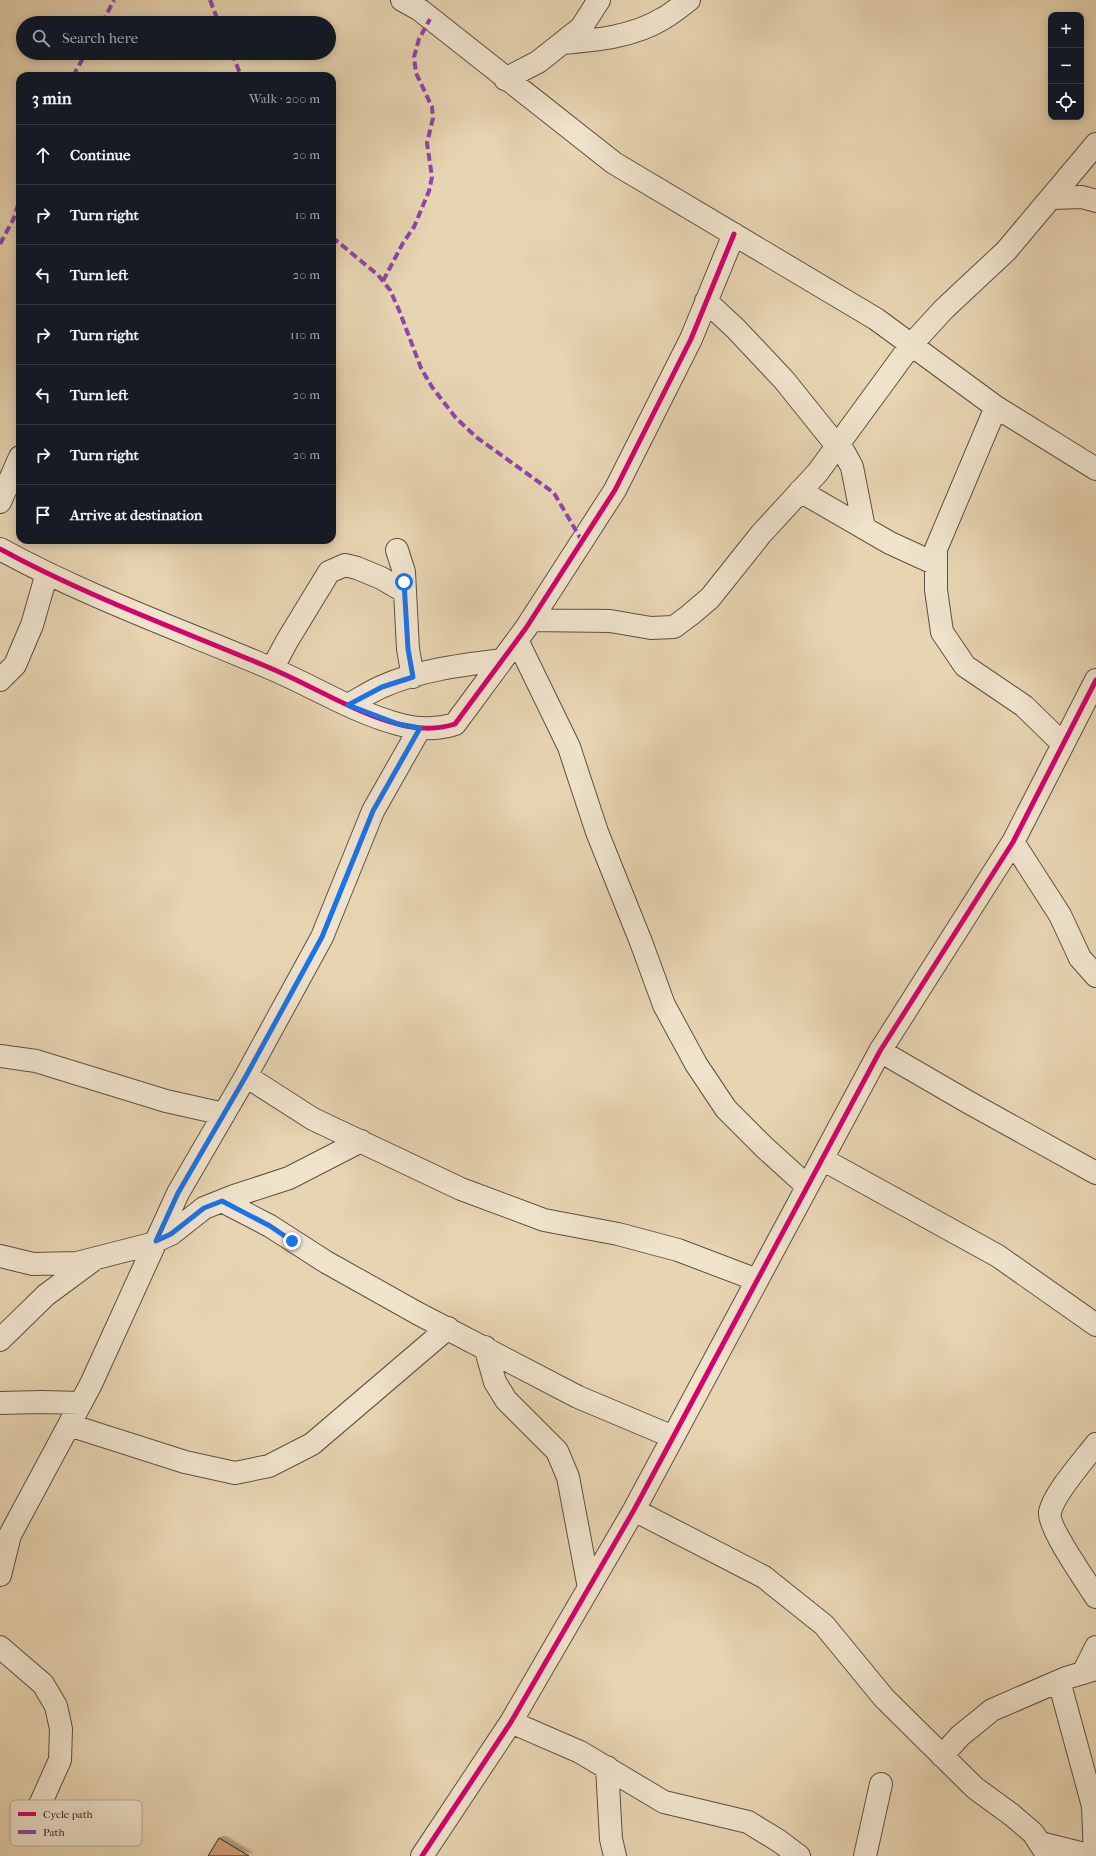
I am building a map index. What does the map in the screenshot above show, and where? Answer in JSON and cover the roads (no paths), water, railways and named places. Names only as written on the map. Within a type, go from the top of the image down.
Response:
[{"type":"street","points":[[402,0],[420,10],[614,164],[876,319],[996,407],[1096,469]]},
{"type":"street","points":[[505,79],[538,62],[581,28],[599,0]]},
{"type":"street","points":[[562,43],[609,38],[642,29],[664,18],[689,0]]},
{"type":"street","points":[[531,620],[610,620],[651,628],[674,627],[690,616],[710,598],[761,534],[818,472],[911,345],[944,309],[1006,251],[1096,144]]},
{"type":"street","points":[[1052,198],[1082,197],[1096,201]]},
{"type":"street","points":[[0,549],[47,572],[272,669],[348,705],[398,724],[420,728],[446,727],[455,724],[531,620],[615,490],[691,339],[734,234]]},
{"type":"street","points":[[706,301],[736,329],[784,380],[838,444],[852,467],[864,528]]},
{"type":"street","points":[[996,407],[936,549],[936,590],[942,632],[965,666],[1024,706],[1063,744]]},
{"type":"street","points":[[0,502],[16,466]]},
{"type":"street","points":[[800,491],[890,543],[936,564]]},
{"type":"street","points":[[397,550],[404,572],[408,649],[413,677]]},
{"type":"street","points":[[272,669],[287,641],[329,572],[345,565],[357,568],[381,578],[405,592]]},
{"type":"street","points":[[0,680],[15,665],[32,625],[47,572]]},
{"type":"street","points":[[517,640],[569,748],[597,832],[642,942],[664,1005],[696,1064],[726,1109],[765,1148],[807,1186]]},
{"type":"street","points":[[348,705],[382,687],[413,677],[450,667],[502,660]]},
{"type":"street","points":[[422,1856],[511,1722],[634,1510],[880,1051],[1013,842],[1096,680]]},
{"type":"street","points":[[0,1573],[10,1535],[81,1404],[178,1193],[246,1076],[322,937],[373,811],[420,728]]},
{"type":"street","points":[[1013,842],[1060,915],[1080,958],[1096,976]]},
{"type":"street","points":[[880,1051],[1096,1173]]},
{"type":"street","points":[[0,1056],[36,1061],[166,1101],[224,1114]]},
{"type":"street","points":[[246,1076],[313,1119],[462,1189],[544,1220],[618,1234],[678,1250],[757,1280]]},
{"type":"street","points":[[0,1256],[33,1264],[77,1263],[155,1242],[171,1234],[204,1208],[289,1178],[361,1141]]},
{"type":"street","points":[[822,1159],[998,1256],[1096,1325]]},
{"type":"street","points":[[222,1201],[270,1226],[332,1266],[578,1397],[673,1437]]},
{"type":"street","points":[[0,1340],[46,1295],[96,1258]]},
{"type":"street","points":[[69,1425],[185,1462],[235,1473],[269,1466],[312,1444],[448,1328]]},
{"type":"street","points":[[485,1347],[495,1382],[506,1400],[557,1451],[568,1477],[589,1588]]},
{"type":"street","points":[[0,1403],[41,1402],[81,1404]]},
{"type":"street","points":[[1096,1444],[1057,1497],[1050,1513],[1053,1528],[1096,1597]]},
{"type":"street","points":[[634,1510],[764,1577],[776,1586],[824,1625],[884,1698],[975,1788],[1012,1815],[1033,1833],[1044,1849],[1094,1856],[1093,1798],[1059,1681]]},
{"type":"street","points":[[0,1647],[43,1684],[56,1706],[61,1729],[60,1760],[42,1800]]},
{"type":"street","points":[[942,1756],[960,1736],[992,1710],[1059,1681],[1090,1671],[1096,1647]]},
{"type":"street","points":[[511,1722],[580,1752],[664,1802],[748,1822],[779,1841],[799,1856]]},
{"type":"street","points":[[607,1767],[612,1839],[615,1856]]},
{"type":"street","points":[[865,1856],[881,1784]]}]
